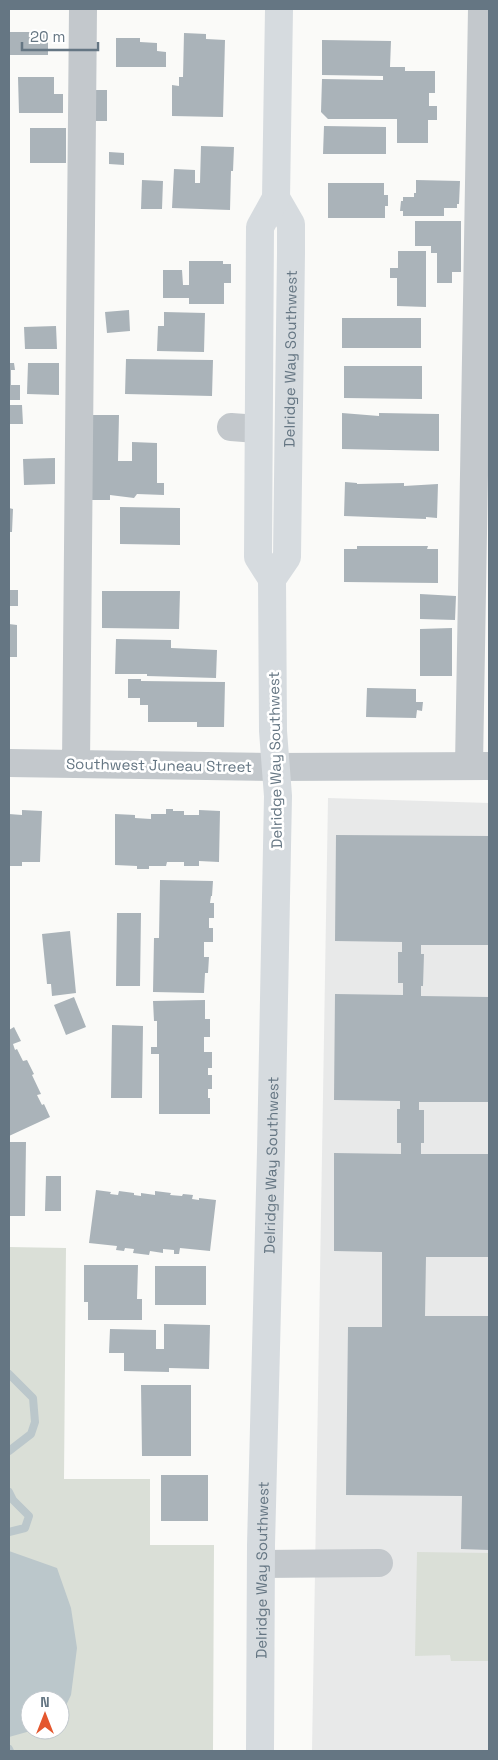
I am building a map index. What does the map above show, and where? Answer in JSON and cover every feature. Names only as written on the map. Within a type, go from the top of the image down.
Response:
[{"type":"main road","name":"Delridge Way Southwest","points":[[260,1751],[261,1564],[278,796],[275,767],[272,579],[258,557],[260,227],[276,198],[279,9]]},
{"type":"main road","name":"Delridge Way Southwest","points":[[272,579],[287,557],[291,253],[291,224],[276,198]]},
{"type":"street","points":[[76,764],[83,9]]},
{"type":"street","points":[[479,766],[482,9]]},
{"type":"street","points":[[231,428],[258,429]]},
{"type":"street","name":"Southwest Juneau Street","points":[[9,763],[275,767],[479,766]]},
{"type":"street","points":[[261,1564],[379,1563]]},
{"type":"shaded area","points":[[328,798],[489,803],[489,1751],[312,1751]]},
{"type":"shaded area","points":[[9,1247],[66,1248],[64,1479],[150,1479],[150,1545],[214,1545],[213,1751],[9,1751]]},
{"type":"shaded area","points":[[9,1551],[57,1568],[71,1608],[77,1648],[70,1697],[70,1690],[20,1690],[20,1734],[9,1737]]},
{"type":"shaded area","points":[[417,1552],[489,1553],[489,1661],[451,1661],[450,1655],[415,1656]]},
{"type":"building","points":[[9,32],[48,32],[48,55],[9,55]]},
{"type":"building","points":[[184,33],[206,34],[206,39],[225,40],[223,117],[172,116],[172,85],[179,86],[179,77],[183,77]]},
{"type":"building","points":[[116,38],[140,38],[140,42],[157,43],[157,51],[166,52],[166,67],[116,67]]},
{"type":"building","points":[[322,40],[391,41],[390,67],[405,67],[405,71],[435,71],[435,93],[429,93],[429,106],[437,106],[437,120],[428,120],[428,143],[397,143],[397,119],[328,119],[321,112],[322,79],[383,80],[383,76],[322,75]]},
{"type":"building","points":[[18,77],[54,77],[54,94],[63,94],[63,113],[19,113]]},
{"type":"building","points":[[87,90],[107,90],[107,121],[86,121]]},
{"type":"building","points":[[324,126],[386,127],[386,154],[323,154]]},
{"type":"building","points":[[30,128],[66,128],[66,163],[30,163]]},
{"type":"building","points":[[201,146],[234,147],[230,210],[172,208],[174,169],[195,170],[195,183],[200,183]]},
{"type":"building","points":[[109,152],[124,153],[124,165],[109,164]]},
{"type":"building","points":[[142,180],[163,181],[162,209],[141,209]]},
{"type":"building","points":[[416,180],[460,181],[459,204],[457,204],[457,208],[444,208],[444,216],[403,216],[403,211],[400,211],[401,201],[403,201],[403,197],[414,197],[414,193],[416,193]]},
{"type":"building","points":[[328,183],[384,183],[384,195],[388,195],[388,206],[385,206],[385,218],[328,218]]},
{"type":"building","points":[[415,221],[461,221],[461,272],[452,272],[452,283],[437,283],[437,253],[431,253],[431,246],[415,246]]},
{"type":"building","points":[[398,251],[426,251],[426,307],[397,306],[397,278],[390,278],[390,268],[398,268]]},
{"type":"building","points":[[189,261],[223,261],[223,264],[231,264],[231,283],[224,283],[224,304],[189,304],[189,298],[163,298],[163,270],[182,270],[183,285],[189,285]]},
{"type":"building","points":[[129,310],[130,331],[107,333],[105,312]]},
{"type":"building","points":[[164,312],[205,313],[204,352],[157,351],[158,326],[164,326]]},
{"type":"building","points":[[342,318],[421,318],[421,348],[342,348]]},
{"type":"building","points":[[56,326],[57,349],[25,349],[24,327]]},
{"type":"building","points":[[126,359],[213,360],[212,396],[125,394]]},
{"type":"building","points":[[9,363],[14,363],[15,370],[11,370],[11,385],[20,385],[20,400],[9,400]]},
{"type":"building","points":[[28,363],[59,363],[59,395],[27,394]]},
{"type":"building","points":[[344,366],[422,366],[422,399],[344,398]]},
{"type":"building","points":[[9,405],[22,405],[23,424],[9,424]]},
{"type":"building","points":[[342,413],[379,416],[379,413],[439,414],[439,451],[342,449]]},
{"type":"building","points":[[90,415],[119,415],[118,461],[132,461],[132,442],[157,443],[157,483],[164,483],[164,495],[137,494],[134,498],[110,495],[110,500],[92,500]]},
{"type":"building","points":[[55,458],[55,484],[24,485],[23,459]]},
{"type":"building","points":[[345,482],[357,484],[404,483],[404,486],[438,484],[437,518],[344,516]]},
{"type":"building","points":[[120,507],[180,508],[180,545],[120,544]]},
{"type":"building","points":[[9,508],[13,509],[12,532],[9,532]]},
{"type":"building","points":[[357,546],[428,546],[427,549],[438,549],[438,583],[344,582],[344,549],[357,549]]},
{"type":"building","points":[[9,590],[18,590],[18,606],[9,606]]},
{"type":"building","points":[[102,591],[180,591],[179,629],[102,628]]},
{"type":"building","points":[[420,594],[456,596],[455,620],[420,619]]},
{"type":"building","points":[[9,624],[17,625],[17,657],[9,657]]},
{"type":"building","points":[[452,628],[452,676],[420,676],[420,629]]},
{"type":"building","points":[[116,639],[171,640],[171,648],[217,650],[216,678],[115,674]]},
{"type":"building","points":[[128,679],[141,679],[141,681],[225,682],[224,727],[197,727],[197,722],[148,722],[148,705],[140,705],[140,698],[128,698]]},
{"type":"building","points":[[367,688],[416,689],[416,702],[423,702],[422,711],[417,710],[416,718],[366,717]]},
{"type":"building","points":[[166,809],[184,811],[184,815],[199,815],[199,810],[220,811],[219,862],[199,861],[199,866],[184,866],[184,862],[167,862],[166,866],[149,866],[149,869],[137,869],[137,866],[115,865],[115,814],[135,815],[135,818],[151,819],[151,814],[166,814]]},
{"type":"building","points":[[22,810],[42,811],[40,862],[22,862],[22,866],[9,866],[9,814],[22,815]]},
{"type":"building","points":[[336,835],[489,836],[489,945],[421,945],[421,954],[424,954],[421,996],[489,997],[489,1102],[419,1102],[419,1110],[424,1110],[424,1143],[421,1143],[421,1154],[489,1154],[489,1257],[426,1257],[425,1316],[489,1316],[489,1550],[461,1549],[462,1496],[346,1495],[348,1327],[382,1327],[382,1252],[334,1251],[334,1153],[401,1154],[401,1143],[397,1143],[397,1109],[400,1109],[400,1101],[334,1100],[335,994],[403,995],[403,983],[398,983],[398,952],[402,952],[402,942],[335,941]]},
{"type":"building","points":[[160,880],[213,881],[210,903],[214,903],[214,918],[209,918],[209,928],[213,928],[213,942],[204,942],[204,957],[209,957],[208,973],[205,973],[204,993],[153,992],[154,938],[159,938]]},
{"type":"building","points":[[117,913],[141,913],[140,986],[116,986]]},
{"type":"building","points":[[70,931],[76,993],[52,996],[51,984],[47,984],[42,934]]},
{"type":"building","points":[[74,997],[86,1027],[66,1035],[54,1005]]},
{"type":"building","points":[[205,1000],[205,1019],[210,1019],[210,1037],[204,1037],[204,1052],[212,1052],[212,1068],[208,1068],[208,1075],[212,1075],[212,1089],[208,1089],[210,1114],[159,1114],[159,1054],[151,1054],[151,1047],[157,1047],[157,1021],[154,1021],[153,1001]]},
{"type":"building","points":[[112,1025],[143,1026],[142,1098],[111,1098]]},
{"type":"building","points":[[14,1027],[21,1041],[13,1044],[15,1050],[17,1049],[23,1061],[27,1060],[41,1094],[37,1095],[50,1117],[9,1136],[9,1030]]},
{"type":"building","points":[[9,1142],[26,1142],[25,1216],[9,1216]]},
{"type":"building","points":[[46,1176],[61,1176],[61,1211],[45,1211]]},
{"type":"building","points":[[96,1190],[111,1192],[110,1194],[118,1195],[119,1191],[141,1196],[141,1193],[155,1195],[155,1191],[171,1193],[170,1195],[193,1195],[192,1199],[216,1200],[210,1251],[180,1248],[179,1254],[174,1254],[174,1250],[163,1249],[163,1253],[150,1251],[149,1255],[133,1253],[134,1249],[116,1250],[117,1246],[89,1243]]},
{"type":"building","points":[[84,1265],[138,1265],[137,1299],[142,1299],[142,1320],[88,1320],[88,1302],[84,1302]]},
{"type":"building","points":[[155,1266],[206,1266],[206,1305],[155,1305]]},
{"type":"building","points":[[164,1324],[210,1325],[209,1369],[169,1368],[169,1372],[124,1371],[124,1353],[109,1353],[110,1329],[156,1330],[156,1349],[164,1349]]},
{"type":"building","points":[[141,1385],[191,1385],[191,1456],[142,1456]]},
{"type":"building","points":[[161,1475],[208,1475],[208,1521],[161,1521]]},
{"type":"waterway","points":[[9,1374],[33,1398],[35,1422],[31,1434],[9,1451]]},
{"type":"waterway","points":[[9,1492],[13,1500],[29,1516],[25,1528],[9,1532]]}]
